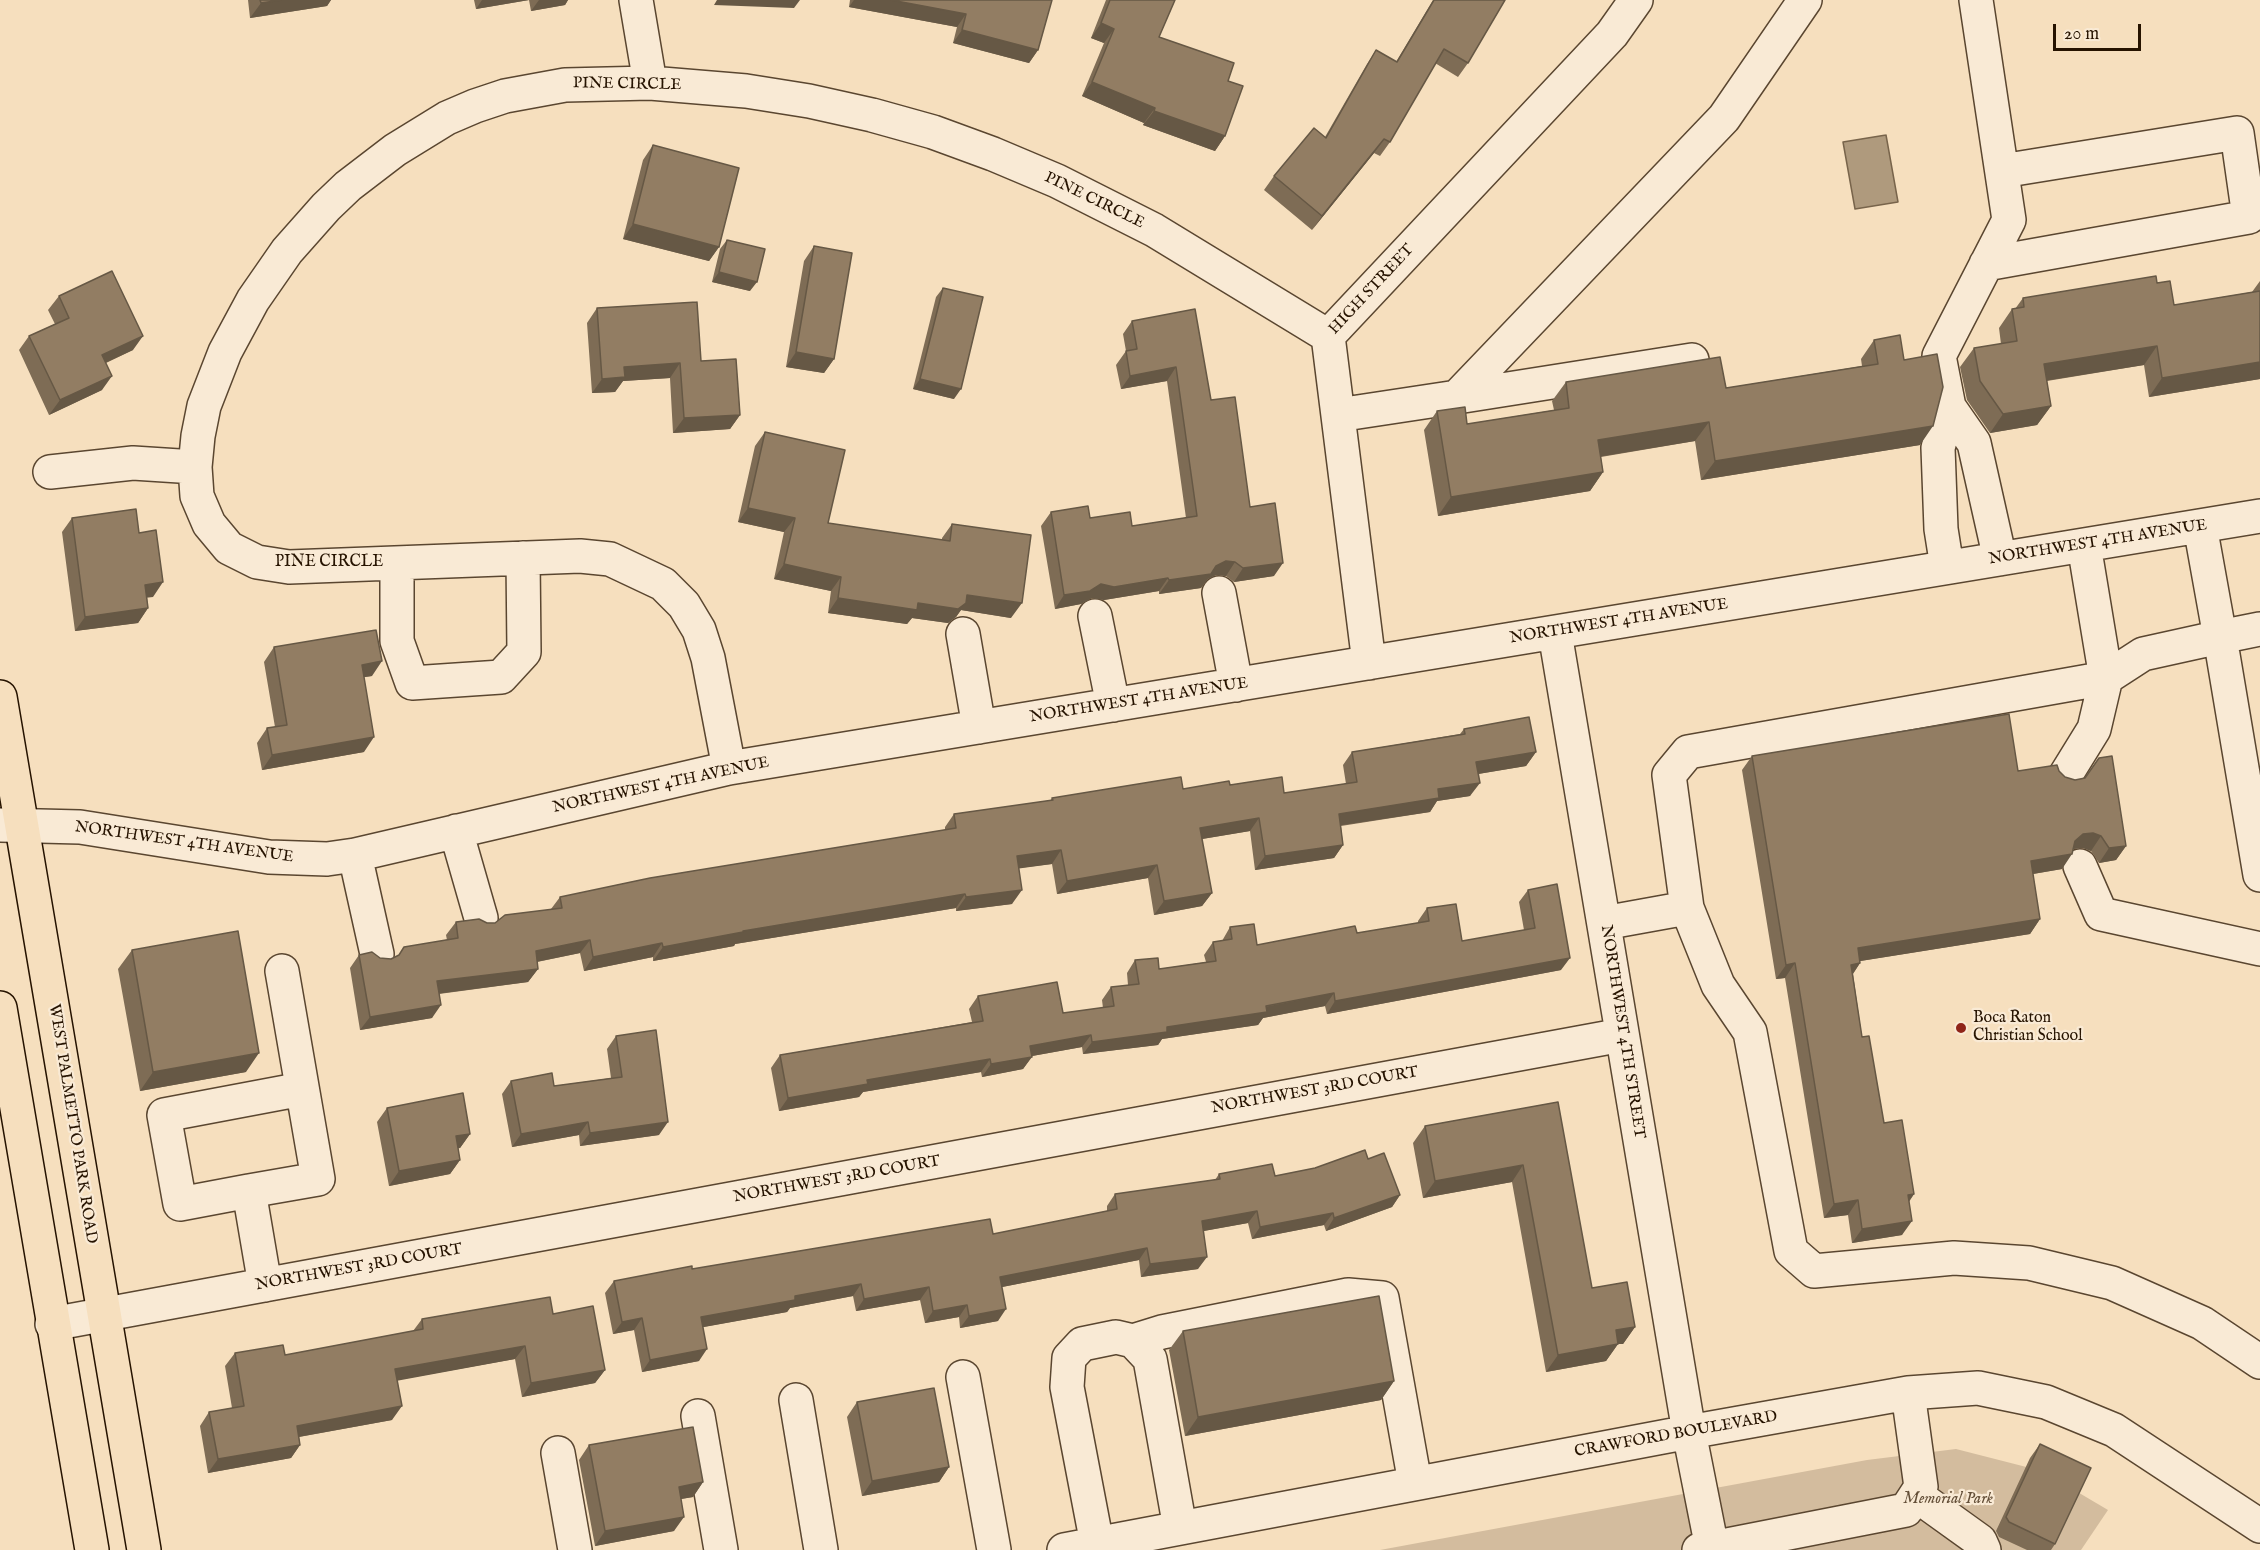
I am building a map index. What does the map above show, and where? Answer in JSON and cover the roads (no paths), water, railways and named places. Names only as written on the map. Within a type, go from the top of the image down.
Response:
[{"type":"main road","name":"WEST PALMETTO PARK ROAD","points":[[0,697],[11,825],[104,1315],[144,1550]]},
{"type":"main road","points":[[0,1008],[92,1550]]},
{"type":"street","points":[[636,0],[650,83]]},
{"type":"street","name":"HIGH STREET","points":[[1369,663],[1328,336],[1612,34],[1636,0]]},
{"type":"street","points":[[1457,397],[1724,118],[1805,0]]},
{"type":"street","points":[[1976,0],[2009,220],[1939,356],[1949,407],[1974,443],[2000,559]]},
{"type":"street","name":"PINE CIRCLE","points":[[729,768],[708,658],[699,630],[684,605],[663,584],[610,559],[580,556],[288,567],[257,562],[229,548],[209,524],[197,496],[195,467],[204,406],[225,352],[253,300],[287,251],[348,186],[395,150],[447,118],[505,96],[565,85],[650,83],[746,91],[809,101],[933,132],[1057,181],[1154,230],[1328,336]]},
{"type":"street","points":[[1986,264],[2250,218],[2237,133],[2002,171]]},
{"type":"street","points":[[1338,415],[1692,360]]},
{"type":"street","points":[[1947,567],[1941,529],[1938,448],[1949,407]]},
{"type":"street","points":[[50,472],[133,463],[195,467]]},
{"type":"street","points":[[1939,477],[1980,470]]},
{"type":"street","name":"NORTHWEST 4TH AVENUE","points":[[11,825],[80,827],[269,857],[327,859],[355,855],[729,768],[2260,516]]},
{"type":"street","points":[[2200,526],[2260,875]]},
{"type":"street","points":[[2065,777],[2094,729],[2106,678],[2084,545]]},
{"type":"street","points":[[397,563],[397,641],[412,683],[501,677],[524,652],[523,558]]},
{"type":"street","points":[[1220,593],[1236,685]]},
{"type":"street","points":[[1095,616],[1113,705]]},
{"type":"street","points":[[2260,629],[2143,654],[2106,678],[1688,752],[1669,776],[1688,908],[1718,985],[1750,1032],[1791,1251],[1814,1271],[1954,1258],[2030,1263],[2112,1283],[2202,1323],[2260,1362]]},
{"type":"street","name":"NORTHWEST 4TH STREET","points":[[1556,633],[1689,1432],[1705,1549]]},
{"type":"street","points":[[963,634],[979,727]]},
{"type":"street","points":[[456,831],[481,918]]},
{"type":"street","points":[[355,855],[377,954]]},
{"type":"street","points":[[2080,866],[2102,914],[2260,949]]},
{"type":"street","points":[[1604,923],[1688,908]]},
{"type":"street","points":[[282,971],[318,1179],[180,1204],[164,1115],[302,1089]]},
{"type":"street","name":"NORTHWEST 3RD COURT","points":[[52,1324],[1622,1035]]},
{"type":"street","points":[[249,1191],[265,1286]]},
{"type":"street","points":[[1097,1544],[1067,1387],[1069,1358],[1082,1344],[1116,1337],[1133,1341],[1162,1332],[1348,1295],[1383,1298],[1415,1484]]},
{"type":"street","points":[[1133,1341],[1150,1359],[1180,1528]]},
{"type":"street","points":[[963,1377],[994,1550]]},
{"type":"street","name":"CRAWFORD BOULEVARD","points":[[1064,1550],[1908,1393],[1978,1388],[2046,1402],[2114,1430],[2260,1526]]},
{"type":"street","points":[[1705,1549],[1906,1510],[1921,1487],[1908,1393]]},
{"type":"street","points":[[796,1400],[820,1550]]},
{"type":"street","points":[[698,1416],[721,1550]]},
{"type":"street","points":[[558,1453],[574,1550]]},
{"type":"street","points":[[1916,1495],[1980,1541],[1984,1550]]},
{"type":"place","name":"Boca Raton Christian School","points":[[1961,1028]]},
{"type":"park label","name":"Memorial Park","points":[[1948,1500]]}]
